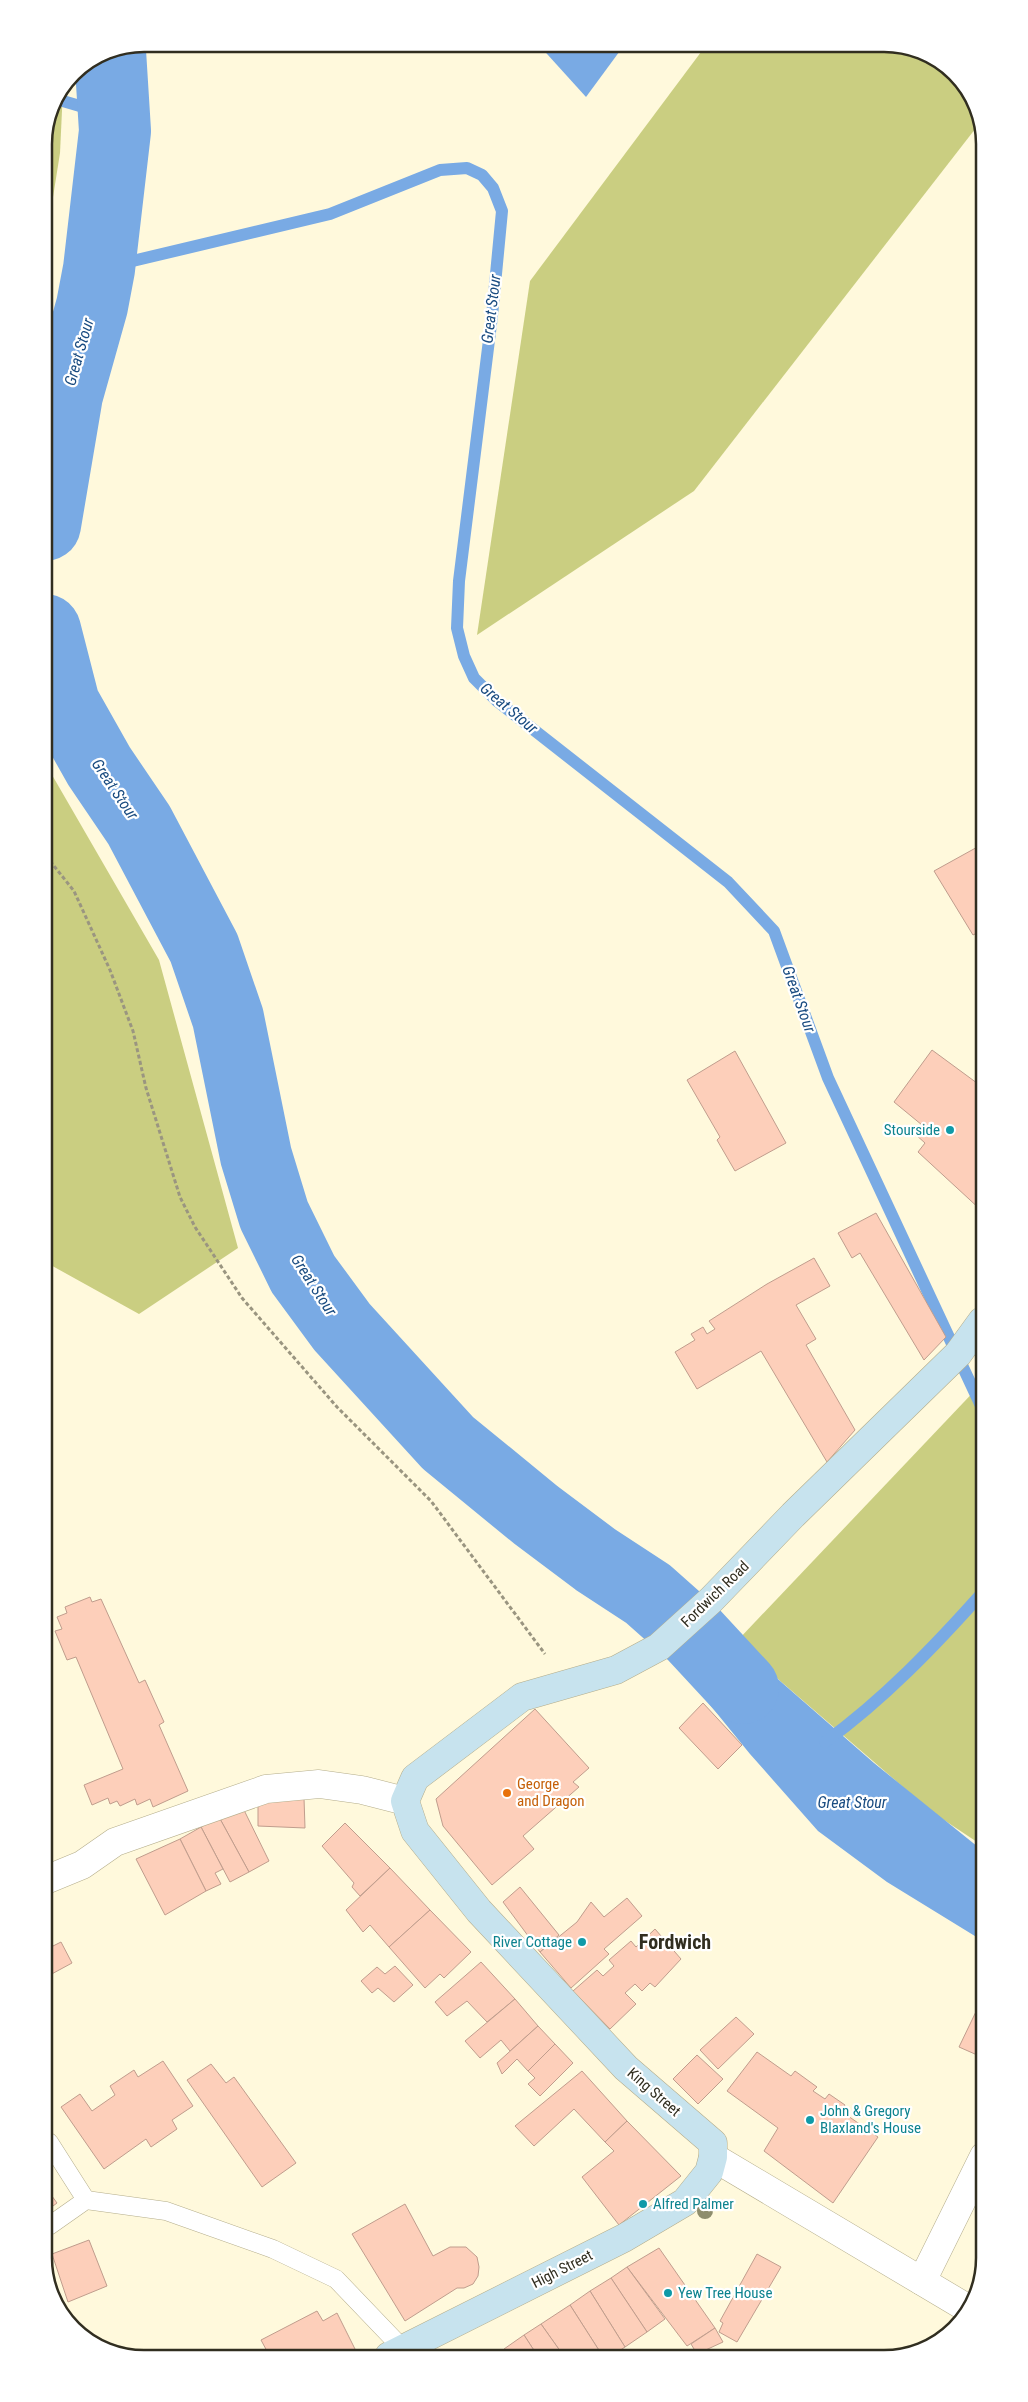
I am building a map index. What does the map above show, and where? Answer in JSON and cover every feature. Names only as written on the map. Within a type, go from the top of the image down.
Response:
[{"type":"street","name":"Fordwich Road","points":[[405,1801],[415,1778],[522,1697],[568,1686],[616,1670],[659,1647],[711,1600],[793,1515],[958,1354],[976,1328]]},
{"type":"street","points":[[52,1877],[82,1865],[115,1842],[266,1789],[319,1784],[362,1790],[405,1801]]},
{"type":"street","name":"King Street","points":[[405,1801],[415,1831],[479,1911],[626,2068],[713,2143],[714,2157]]},
{"type":"street","points":[[714,2157],[962,2305]]},
{"type":"street","name":"High Street","points":[[403,2349],[624,2238],[685,2202],[709,2172],[714,2157]]},
{"type":"street","points":[[922,2281],[976,2172]]},
{"type":"lane","points":[[52,2147],[86,2200]]},
{"type":"lane","points":[[52,2224],[86,2200],[166,2211],[273,2249],[336,2279],[393,2349]]},
{"type":"path","points":[[53,864],[74,891],[110,970],[133,1032],[146,1088],[180,1197],[195,1227],[242,1298],[338,1407],[431,1502],[568,1686]]},
{"type":"green space","points":[[700,53],[901,54],[924,62],[939,72],[956,89],[971,115],[974,130],[694,491],[477,635],[530,281]]},
{"type":"green space","points":[[62,103],[60,153],[53,197],[53,133]]},
{"type":"green space","points":[[53,776],[159,960],[238,1248],[139,1314],[52,1266]]},
{"type":"green space","points":[[976,1389],[976,1841],[932,1812],[757,1661],[738,1640]]},
{"type":"water","points":[[546,53],[619,53],[586,97]]},
{"type":"water","name":"Great Stour","points":[[703,1615],[718,1619],[757,1661],[874,1763],[976,1845],[976,1937],[887,1882],[818,1831],[750,1754],[680,1668],[673,1642]]},
{"type":"building","points":[[976,848],[976,934],[973,935],[934,871]]},
{"type":"building","name":"Stourside","points":[[932,1050],[976,1082],[976,1205],[918,1152],[925,1143],[915,1134],[922,1125],[894,1102]]},
{"type":"building","points":[[735,1051],[786,1143],[735,1171],[717,1140],[720,1137],[687,1080]]},
{"type":"building","points":[[876,1213],[946,1337],[924,1360],[860,1253],[852,1258],[838,1233]]},
{"type":"building","points":[[814,1258],[830,1286],[796,1305],[816,1339],[806,1345],[855,1430],[827,1462],[761,1351],[697,1389],[675,1352],[695,1340],[691,1334],[703,1327],[707,1334],[715,1329],[709,1321],[767,1284]]},
{"type":"building","points":[[90,1597],[92,1602],[101,1599],[139,1683],[145,1680],[164,1722],[159,1725],[188,1791],[153,1807],[150,1799],[137,1805],[135,1799],[120,1806],[117,1801],[110,1804],[108,1798],[92,1805],[84,1785],[123,1769],[76,1657],[67,1660],[55,1631],[62,1629],[57,1617],[67,1613],[65,1607]]},
{"type":"building","points":[[703,1703],[742,1745],[718,1769],[679,1728]]},
{"type":"building","name":"George and Dragon","points":[[535,1709],[589,1768],[573,1782],[579,1787],[523,1836],[534,1849],[492,1885],[443,1826],[436,1799]]},
{"type":"building","points":[[258,1797],[304,1798],[305,1828],[258,1826]]},
{"type":"building","points":[[242,1806],[269,1861],[249,1872],[219,1817]]},
{"type":"building","points":[[219,1817],[249,1872],[230,1882],[201,1827]]},
{"type":"building","points":[[345,1823],[390,1868],[360,1896],[352,1887],[354,1883],[322,1846]]},
{"type":"building","points":[[201,1827],[223,1869],[215,1873],[221,1884],[206,1891],[180,1839]]},
{"type":"building","points":[[180,1839],[206,1891],[165,1915],[136,1859]]},
{"type":"building","points":[[390,1868],[430,1910],[389,1947],[370,1925],[363,1932],[346,1910]]},
{"type":"building","points":[[520,1887],[559,1935],[540,1952],[503,1902]]},
{"type":"building","name":"River Cottage","points":[[627,1898],[642,1916],[604,1949],[609,1954],[571,1988],[540,1952],[577,1922],[591,1902],[604,1917]]},
{"type":"building","points":[[430,1910],[471,1952],[444,1978],[440,1974],[425,1988],[389,1947]]},
{"type":"building","points":[[655,1929],[681,1959],[655,1987],[650,1983],[642,1991],[635,1984],[625,1993],[636,2004],[610,2029],[573,1991],[597,1970],[603,1976],[614,1966],[609,1960],[631,1941],[636,1947]]},
{"type":"building","points":[[61,1942],[72,1963],[52,1974],[52,1944],[53,1946]]},
{"type":"building","points":[[481,1962],[515,1999],[487,2022],[467,2001],[447,2016],[435,2002]]},
{"type":"building","points":[[395,1966],[413,1985],[394,2002],[378,1988],[372,1993],[361,1981],[377,1967],[385,1974]]},
{"type":"building","points":[[515,1999],[538,2026],[510,2051],[501,2040],[480,2058],[465,2041]]},
{"type":"building","points":[[976,2012],[976,2054],[959,2047]]},
{"type":"building","points":[[736,2017],[754,2034],[718,2069],[700,2050]]},
{"type":"building","points":[[538,2026],[555,2044],[528,2071],[517,2059],[502,2074],[497,2063]]},
{"type":"building","points":[[555,2044],[573,2063],[540,2096],[528,2084],[535,2078],[528,2071]]},
{"type":"building","name":"John & Gregory Blaxland's House","points":[[757,2052],[791,2076],[795,2071],[817,2087],[813,2091],[825,2099],[829,2094],[845,2105],[841,2111],[878,2137],[833,2203],[764,2151],[778,2128],[727,2091]]},
{"type":"building","points":[[697,2055],[723,2079],[698,2104],[673,2079]]},
{"type":"building","points":[[163,2061],[193,2106],[172,2120],[177,2129],[151,2147],[146,2139],[104,2169],[61,2107],[80,2094],[92,2111],[115,2095],[110,2086],[134,2070],[138,2077]]},
{"type":"building","points":[[211,2064],[226,2083],[234,2077],[296,2163],[262,2187],[187,2080]]},
{"type":"building","points":[[582,2071],[627,2121],[605,2142],[574,2109],[534,2146],[515,2126]]},
{"type":"building","points":[[627,2121],[681,2176],[619,2225],[582,2177],[614,2151],[605,2142]]},
{"type":"building","points":[[52,2196],[57,2203],[52,2207]]},
{"type":"building","points":[[405,2204],[433,2256],[450,2247],[466,2247],[477,2257],[479,2267],[478,2276],[473,2284],[464,2288],[457,2288],[405,2321],[352,2234]]},
{"type":"building","points":[[89,2240],[107,2286],[68,2302],[52,2254]]},
{"type":"building","name":"Yew Tree House","points":[[659,2248],[715,2328],[687,2346],[627,2267]]},
{"type":"building","points":[[757,2254],[781,2267],[737,2342],[719,2332],[723,2323],[720,2321]]},
{"type":"building","points":[[627,2267],[665,2319],[647,2332],[611,2278]]},
{"type":"building","points":[[611,2278],[647,2332],[625,2347],[590,2291]]},
{"type":"building","points":[[590,2291],[625,2347],[621,2350],[599,2350],[570,2305]]},
{"type":"building","points":[[570,2305],[599,2350],[559,2350],[541,2324]]},
{"type":"building","points":[[317,2311],[323,2321],[337,2313],[355,2349],[266,2349],[261,2340]]},
{"type":"building","points":[[541,2324],[559,2350],[533,2350],[524,2335]]},
{"type":"building","points":[[715,2328],[723,2342],[706,2350],[694,2350],[691,2344]]},
{"type":"building","points":[[524,2335],[533,2350],[504,2349]]},
{"type":"waterway","name":"Great Stour","points":[[53,479],[67,395],[92,306],[99,269],[115,131],[111,59]]},
{"type":"waterway","points":[[64,101],[114,116]]},
{"type":"waterway","name":"Great Stour","points":[[99,269],[330,214],[440,170],[467,168],[482,175],[493,188],[502,211],[492,316],[459,581],[457,628],[464,656],[474,678],[497,701],[728,882],[774,931],[828,1078],[976,1395]]},
{"type":"waterway","name":"Great Stour","points":[[53,660],[64,704],[99,766],[139,825],[204,948],[228,1018],[256,1156],[274,1215],[303,1274],[342,1327],[448,1443],[536,1515],[596,1560],[648,1594],[693,1634],[743,1688]]},
{"type":"waterway","name":"Great Stour","points":[[825,1742],[908,1672],[976,1600]]},
{"type":"place","name":"Stourside","points":[[950,1130]]},
{"type":"place","name":"George and Dragon","points":[[507,1793]]},
{"type":"place","name":"River Cottage","points":[[582,1942]]},
{"type":"place","name":"John & Gregory Blaxland's House","points":[[810,2120]]},
{"type":"place","name":"Alfred Palmer","points":[[643,2204]]},
{"type":"place","name":"Yew Tree House","points":[[668,2293]]},
{"type":"district","name":"Fordwich","points":[[675,1942]]}]
